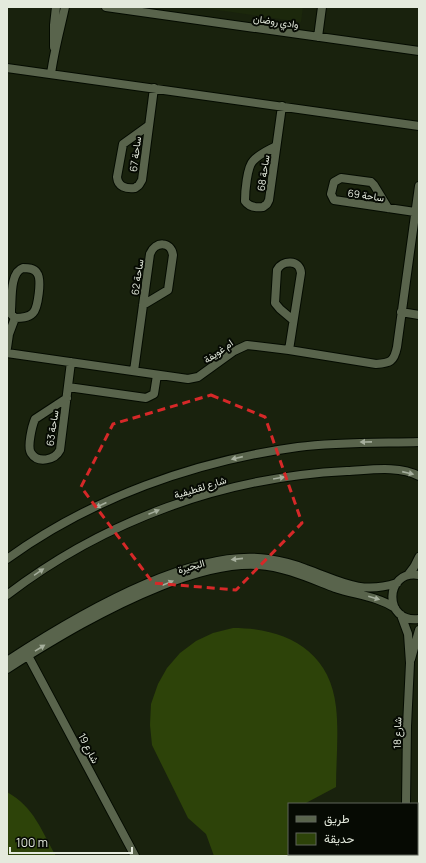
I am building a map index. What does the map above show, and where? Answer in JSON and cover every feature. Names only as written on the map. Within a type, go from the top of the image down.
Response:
[{"type":"street","points":[[51,74],[56,7]]},
{"type":"street","points":[[54,49],[58,39],[65,7]]},
{"type":"street","name":"وادي روضان","points":[[106,7],[419,51]]},
{"type":"street","points":[[318,37],[322,7]]},
{"type":"street","points":[[7,68],[419,126]]},
{"type":"street","name":"ساحة 67","points":[[148,126],[126,142],[121,148],[117,177],[118,182],[125,188],[135,188],[142,180],[154,88]]},
{"type":"street","name":"ساحة 68","points":[[276,146],[255,159],[249,167],[245,201],[252,207],[263,207],[269,200],[282,106]]},
{"type":"street","name":"ساحة 69","points":[[388,208],[371,182],[341,178],[334,182],[331,194],[334,200],[388,208],[415,212]]},
{"type":"street","name":"ام غويفة","points":[[7,353],[188,379],[194,378],[208,370],[240,347],[247,345],[376,364],[386,363],[392,360],[395,356],[419,186]]},
{"type":"street","name":"ساحة 62","points":[[134,371],[143,305],[150,254],[152,249],[159,244],[166,245],[172,251],[173,255],[168,290],[143,305]]},
{"type":"street","points":[[289,350],[300,268],[294,263],[284,263],[280,265],[277,270],[275,303],[293,320]]},
{"type":"street","points":[[30,268],[36,271],[40,280],[37,306],[31,315],[23,318],[15,318],[11,314],[14,278],[18,269],[30,268]]},
{"type":"street","points":[[401,312],[419,315]]},
{"type":"street","points":[[7,348],[9,334],[15,318]]},
{"type":"street","name":"ساحة 63","points":[[66,398],[35,419],[33,423],[30,445],[31,453],[34,455],[47,459],[54,458],[58,455],[60,450],[72,362]]},
{"type":"street","points":[[68,387],[146,398],[154,394],[157,375]]},
{"type":"street","name":"شارع لقطيفية","points":[[7,559],[65,522],[116,498],[150,484],[212,464],[298,447],[349,443],[419,442]]},
{"type":"street","name":"شارع لقطيفية","points":[[7,594],[36,574],[92,540],[127,523],[205,495],[250,484],[315,473],[392,470],[419,476]]},
{"type":"street","points":[[419,557],[408,575],[396,583],[392,595],[395,608],[401,615],[410,619],[419,619]]},
{"type":"street","name":"البحيرة","points":[[7,661],[26,653],[81,624],[129,596],[188,572],[251,565],[270,566],[297,569],[358,587],[381,587],[396,583]]},
{"type":"street","name":"البحيرة","points":[[297,569],[339,589],[381,600],[395,608]]},
{"type":"street","points":[[408,575],[419,574]]},
{"type":"street","name":"شارع 18","points":[[401,615],[408,634],[410,663],[407,726],[406,803]]},
{"type":"street","name":"شارع 18","points":[[410,663],[419,630]]},
{"type":"street","name":"البحيرة","points":[[7,669],[26,653]]},
{"type":"street","name":"شارع 19","points":[[26,653],[135,856]]},
{"type":"highlighted area","points":[[211,395],[265,417],[302,523],[236,590],[153,583],[81,487],[113,424]]},
{"type":"shaded area","points":[[196,7],[303,7],[301,22]]},
{"type":"green space","points":[[233,628],[252,629],[270,632],[287,638],[302,646],[314,657],[325,671],[332,687],[337,717],[336,787],[306,803],[288,803],[288,855],[309,856],[214,856],[206,834],[188,818],[152,745],[150,725],[151,704],[158,684],[167,668],[180,653],[196,641],[213,633]]},
{"type":"green space","points":[[7,792],[16,798],[30,812],[41,828],[56,856],[7,856]]}]
